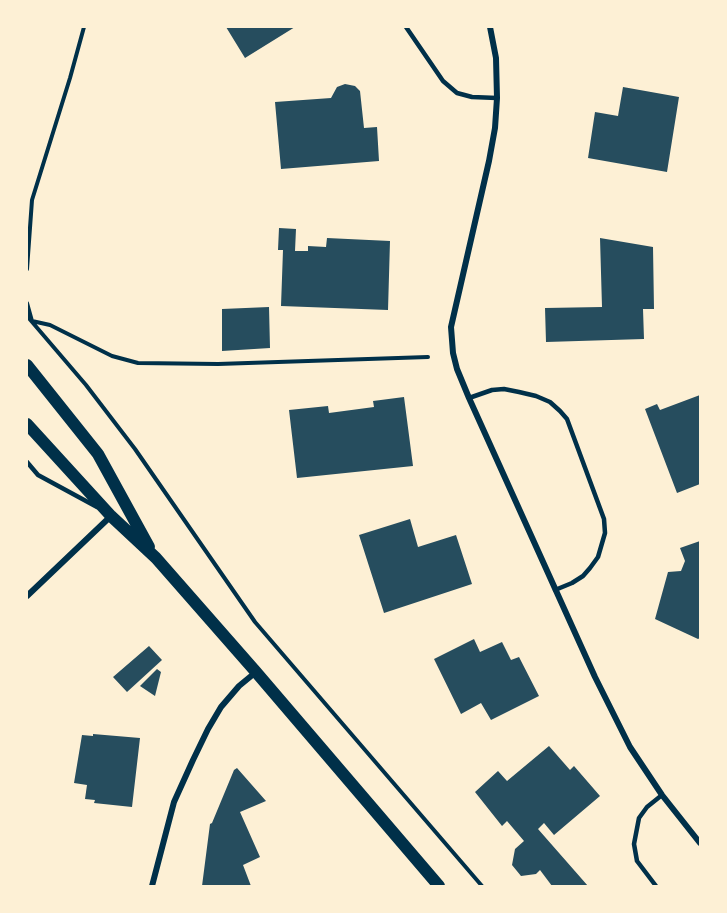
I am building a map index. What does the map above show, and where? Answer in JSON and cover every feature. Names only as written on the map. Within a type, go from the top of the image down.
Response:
[{"type":"main road","points":[[27,366],[98,454],[156,558]]},
{"type":"main road","points":[[27,424],[111,516],[156,558],[439,886]]},
{"type":"street","points":[[490,27],[496,58],[495,128],[451,327],[457,369],[555,590],[630,747],[662,795],[700,843]]},
{"type":"street","points":[[27,596],[111,516]]},
{"type":"street","points":[[152,886],[174,802],[208,729],[221,707],[239,686],[256,672]]},
{"type":"lane","points":[[406,27],[443,81],[457,93],[472,97],[497,98]]},
{"type":"lane","points":[[469,399],[492,390],[504,389],[536,396],[550,402],[567,418],[604,519],[605,532],[598,557],[590,568],[572,583],[555,590]]},
{"type":"lane","points":[[27,462],[38,475],[111,516]]},
{"type":"lane","points":[[656,886],[637,861],[634,844],[639,818],[647,807],[662,795]]},
{"type":"path","points":[[27,269],[32,200],[84,27]]},
{"type":"path","points":[[27,303],[32,321]]},
{"type":"path","points":[[27,316],[86,385],[135,449],[255,622],[482,886]]},
{"type":"path","points":[[32,321],[50,325],[112,356],[138,363],[219,364],[423,358],[453,352]]},
{"type":"building","points":[[226,27],[295,27],[245,58]]},
{"type":"building","points":[[345,84],[355,86],[360,91],[364,128],[377,127],[379,161],[281,169],[275,102],[331,98],[337,87]]},
{"type":"building","points":[[623,87],[679,97],[667,172],[588,158],[595,112],[618,116]]},
{"type":"building","points":[[279,228],[296,229],[295,251],[308,251],[308,246],[326,247],[327,238],[390,241],[388,310],[281,306],[283,250],[278,250]]},
{"type":"building","points":[[600,238],[653,247],[654,309],[643,309],[644,339],[546,342],[545,308],[602,307]]},
{"type":"building","points":[[269,307],[270,348],[222,351],[222,309]]},
{"type":"building","points":[[700,395],[700,484],[677,493],[645,409],[657,404],[660,410]]},
{"type":"building","points":[[404,397],[413,466],[297,478],[289,410],[328,406],[329,413],[374,407],[373,401]]},
{"type":"building","points":[[410,519],[418,547],[456,535],[472,584],[384,613],[359,535]]},
{"type":"building","points":[[700,541],[700,638],[698,639],[655,619],[668,572],[681,571],[685,561],[680,548]]},
{"type":"building","points":[[474,639],[480,652],[502,642],[511,660],[519,657],[539,696],[491,720],[481,703],[461,714],[434,659]]},
{"type":"building","points":[[149,646],[162,660],[127,692],[113,677]]},
{"type":"building","points":[[157,669],[161,672],[155,696],[140,686]]},
{"type":"building","points":[[93,734],[140,738],[132,807],[94,803],[95,800],[85,799],[87,785],[74,783],[82,735],[93,736]]},
{"type":"building","points":[[549,746],[570,770],[574,766],[600,796],[554,835],[544,823],[538,829],[588,886],[552,886],[540,870],[536,874],[521,876],[512,865],[515,849],[524,841],[507,821],[502,826],[475,792],[498,771],[507,781]]},
{"type":"building","points":[[237,768],[266,801],[240,812],[260,857],[243,865],[251,886],[202,886],[210,824],[234,770]]}]
